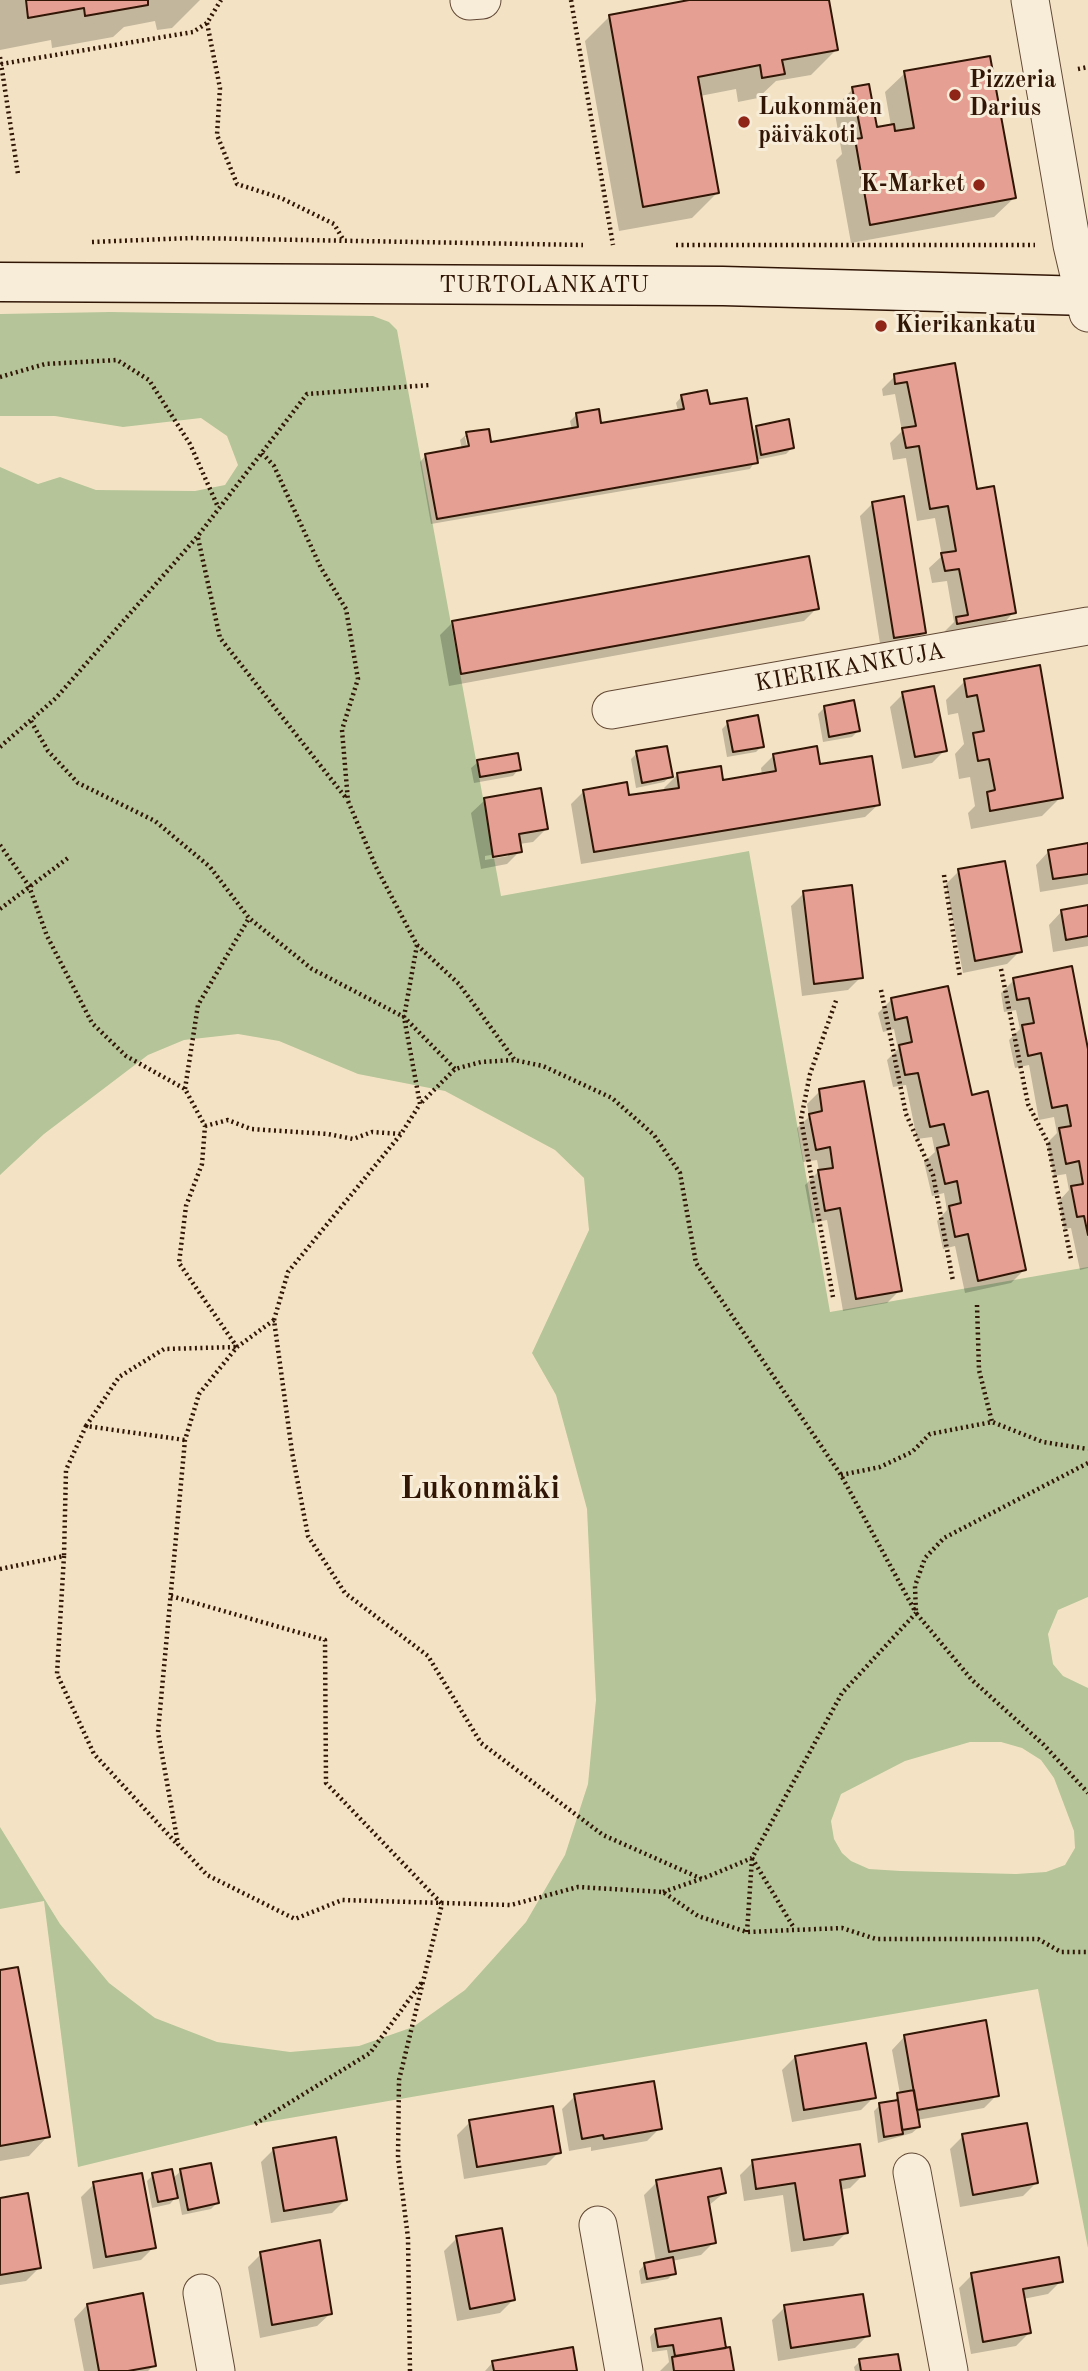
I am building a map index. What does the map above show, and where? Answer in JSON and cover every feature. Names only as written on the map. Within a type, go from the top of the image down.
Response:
[{"type":"main road","name":"TURTOLANKATU","points":[[0,282],[723,286],[1086,301]]},
{"type":"street","points":[[1030,0],[1072,245],[1086,301]]},
{"type":"street","name":"KIERIKANKUJA","points":[[611,710],[1088,626]]},
{"type":"street","points":[[912,2172],[949,2371]]},
{"type":"street","points":[[598,2225],[624,2371]]},
{"type":"street","points":[[202,2293],[216,2371]]},
{"type":"path","points":[[1,64],[192,32],[207,23],[221,0]]},
{"type":"path","points":[[571,0],[613,245]]},
{"type":"path","points":[[207,23],[220,88],[216,135],[237,184],[281,198],[334,224],[344,241]]},
{"type":"path","points":[[0,57],[18,174]]},
{"type":"path","points":[[82,242],[191,238],[586,245]]},
{"type":"path","points":[[600,245],[626,245]]},
{"type":"path","points":[[663,245],[1072,245]]},
{"type":"path","points":[[0,377],[45,364],[117,360],[149,380],[190,444],[218,507]]},
{"type":"path","points":[[0,747],[56,698],[197,537],[307,394],[430,385]]},
{"type":"path","points":[[262,453],[274,466],[321,568],[346,609],[358,679],[342,730],[348,801]]},
{"type":"path","points":[[197,537],[220,638],[348,801],[376,867],[417,945],[459,984],[514,1060]]},
{"type":"path","points":[[31,721],[48,751],[78,782],[155,821],[210,867],[249,918],[312,969],[404,1017],[455,1069]]},
{"type":"path","points":[[0,845],[29,886],[47,936],[92,1023],[126,1056],[185,1088],[205,1126],[202,1164],[186,1206],[179,1263],[237,1348]]},
{"type":"path","points":[[0,909],[68,858]]},
{"type":"path","points":[[944,875],[960,977]]},
{"type":"path","points":[[185,1088],[198,1005],[249,918]]},
{"type":"path","points":[[417,945],[404,1017],[420,1104]]},
{"type":"path","points":[[1001,970],[1028,1104],[1048,1143],[1071,1259]]},
{"type":"path","points":[[881,990],[906,1114],[933,1175],[953,1281]]},
{"type":"path","points":[[833,1297],[801,1119],[810,1074],[837,998]]},
{"type":"path","points":[[702,1879],[603,1835],[481,1743],[428,1656],[345,1593],[308,1536],[292,1452],[274,1320],[288,1272],[401,1134],[420,1104],[455,1069],[481,1062],[514,1060],[543,1066],[612,1098],[654,1135],[680,1173],[696,1263],[841,1475],[916,1613],[972,1680],[1043,1744],[1088,1793]]},
{"type":"path","points":[[205,1126],[228,1120],[251,1129],[286,1129],[353,1139],[372,1132],[401,1134]]},
{"type":"path","points":[[977,1305],[979,1370],[992,1422]]},
{"type":"path","points":[[177,1844],[158,1732],[185,1440],[199,1394],[237,1348],[274,1320]]},
{"type":"path","points":[[237,1348],[164,1349],[119,1377],[86,1426],[66,1470],[57,1674],[94,1754],[207,1875],[295,1919],[342,1900],[511,1905],[578,1886],[663,1892],[752,1858]]},
{"type":"path","points":[[841,1475],[891,1462],[912,1452],[930,1434],[992,1422],[1043,1443],[1088,1449]]},
{"type":"path","points":[[86,1426],[185,1440]]},
{"type":"path","points":[[747,1931],[752,1858],[842,1693],[916,1613],[915,1586],[925,1558],[944,1538],[1088,1463]]},
{"type":"path","points":[[0,1569],[64,1556]]},
{"type":"path","points":[[171,1596],[325,1640],[326,1783],[442,1904]]},
{"type":"path","points":[[752,1858],[794,1928]]},
{"type":"path","points":[[663,1892],[698,1916],[747,1931],[842,1928],[876,1939],[1038,1940],[1061,1952],[1088,1952]]},
{"type":"path","points":[[410,2371],[408,2238],[398,2158],[399,2080],[442,1904]]},
{"type":"path","points":[[255,2124],[370,2053],[424,1979]]},
{"type":"green space","points":[[110,312],[373,316],[389,322],[397,330],[501,896],[749,851],[830,1312],[1088,1267],[1088,1597],[1058,1610],[1048,1634],[1053,1664],[1063,1676],[1088,1688],[1088,2248],[1038,1989],[255,2124],[78,2167],[44,1901],[0,1909],[0,1827],[60,1924],[109,1983],[155,2018],[217,2042],[290,2052],[359,2046],[413,2027],[465,1990],[526,1922],[565,1855],[588,1784],[596,1700],[587,1509],[556,1395],[532,1353],[589,1230],[584,1178],[555,1150],[445,1091],[358,1074],[279,1041],[238,1034],[184,1040],[148,1055],[44,1134],[0,1175],[0,467],[38,484],[60,477],[96,490],[195,491],[225,485],[238,465],[227,436],[201,418],[123,427],[55,416],[0,416],[0,314]],"holes":[[[970,1742],[1001,1742],[1022,1748],[1041,1760],[1054,1778],[1074,1831],[1075,1848],[1065,1865],[1046,1872],[1016,1874],[901,1871],[869,1869],[851,1861],[842,1853],[834,1839],[831,1821],[841,1794],[905,1761]]]},
{"type":"building","points":[[26,0],[148,0],[148,5],[85,16],[84,8],[28,18]]},
{"type":"building","points":[[689,0],[829,0],[838,50],[782,60],[785,74],[762,78],[760,65],[698,77],[719,193],[643,207],[609,15]]},
{"type":"building","points":[[990,56],[1016,198],[870,225],[855,139],[862,138],[852,87],[869,84],[877,127],[894,124],[895,131],[914,128],[904,71]]},
{"type":"building","points":[[955,363],[977,489],[994,486],[1016,613],[957,624],[956,617],[968,615],[959,569],[945,571],[941,553],[956,551],[948,506],[930,509],[919,446],[906,448],[902,428],[916,426],[907,382],[895,384],[894,374]]},
{"type":"building","points":[[707,390],[710,404],[747,398],[758,463],[437,519],[425,454],[469,446],[466,432],[489,429],[491,442],[578,427],[576,413],[599,409],[601,423],[684,409],[681,395]]},
{"type":"building","points":[[789,419],[794,448],[761,455],[756,426]]},
{"type":"building","points":[[904,496],[926,633],[894,638],[872,502]]},
{"type":"building","points":[[809,556],[819,609],[461,674],[452,621]]},
{"type":"building","points":[[1040,665],[1063,798],[990,811],[987,792],[995,790],[989,759],[978,761],[973,733],[984,731],[977,695],[967,697],[964,679]]},
{"type":"building","points":[[934,686],[947,751],[915,757],[902,692]]},
{"type":"building","points":[[854,700],[860,731],[829,737],[824,706]]},
{"type":"building","points":[[758,715],[764,747],[733,752],[727,721]]},
{"type":"building","points":[[667,746],[673,777],[642,783],[636,751]]},
{"type":"building","points":[[817,746],[820,764],[872,756],[880,805],[594,852],[583,790],[627,782],[629,795],[679,788],[677,773],[721,766],[723,780],[776,771],[773,754]]},
{"type":"building","points":[[518,753],[521,770],[480,777],[477,760]]},
{"type":"building","points":[[541,788],[548,829],[519,834],[522,852],[493,857],[484,798]]},
{"type":"building","points":[[1088,843],[1088,874],[1053,879],[1048,850]]},
{"type":"building","points":[[1005,861],[1022,952],[975,961],[958,869]]},
{"type":"building","points":[[852,885],[863,978],[814,984],[803,891]]},
{"type":"building","points":[[1088,905],[1088,936],[1066,940],[1061,910]]},
{"type":"building","points":[[1072,966],[1088,1049],[1088,1235],[1084,1216],[1077,1217],[1071,1186],[1083,1184],[1079,1161],[1066,1164],[1059,1128],[1071,1126],[1067,1105],[1052,1108],[1041,1053],[1028,1056],[1022,1025],[1034,1023],[1029,998],[1017,1000],[1013,978]]},
{"type":"building","points":[[948,986],[972,1095],[988,1091],[1026,1270],[978,1281],[968,1234],[955,1237],[949,1206],[961,1203],[957,1181],[945,1184],[937,1148],[949,1145],[944,1124],[930,1127],[918,1073],[905,1075],[899,1045],[912,1042],[907,1017],[895,1020],[891,998]]},
{"type":"building","points":[[864,1081],[902,1291],[856,1299],[840,1208],[825,1211],[818,1170],[833,1168],[830,1147],[816,1150],[809,1114],[822,1111],[819,1089]]},
{"type":"building","points":[[18,1967],[50,2137],[0,2146],[0,1970]]},
{"type":"building","points":[[986,2020],[999,2096],[917,2110],[904,2035]]},
{"type":"building","points":[[866,2043],[876,2098],[804,2110],[795,2056]]},
{"type":"building","points":[[654,2081],[662,2129],[604,2139],[603,2135],[582,2139],[574,2094]]},
{"type":"building","points":[[914,2090],[920,2127],[902,2130],[897,2093]]},
{"type":"building","points":[[898,2100],[903,2134],[884,2137],[879,2103]]},
{"type":"building","points":[[553,2106],[561,2153],[477,2167],[469,2120]]},
{"type":"building","points":[[1027,2123],[1038,2183],[973,2195],[962,2134]]},
{"type":"building","points":[[336,2137],[347,2200],[284,2211],[273,2148]]},
{"type":"building","points":[[860,2144],[865,2176],[840,2180],[848,2233],[804,2240],[795,2183],[756,2189],[752,2160]]},
{"type":"building","points":[[211,2163],[219,2203],[188,2210],[180,2169]]},
{"type":"building","points":[[721,2168],[726,2193],[708,2197],[716,2243],[669,2252],[656,2180]]},
{"type":"building","points":[[172,2169],[178,2198],[158,2202],[152,2173]]},
{"type":"building","points":[[142,2173],[156,2248],[106,2257],[93,2182]]},
{"type":"building","points":[[28,2193],[41,2268],[0,2275],[0,2198]]},
{"type":"building","points":[[502,2228],[515,2300],[470,2309],[456,2236]]},
{"type":"building","points":[[320,2240],[332,2314],[272,2325],[260,2252]]},
{"type":"building","points":[[673,2257],[676,2274],[647,2279],[644,2263]]},
{"type":"building","points":[[1059,2257],[1063,2282],[1023,2289],[1031,2333],[983,2342],[971,2273]]},
{"type":"building","points":[[143,2293],[156,2366],[128,2371],[99,2371],[87,2304]]},
{"type":"building","points":[[863,2294],[870,2336],[791,2348],[784,2305]]},
{"type":"building","points":[[721,2318],[726,2348],[675,2356],[673,2345],[658,2347],[655,2329]]},
{"type":"building","points":[[573,2347],[577,2371],[494,2371],[492,2361]]},
{"type":"building","points":[[730,2347],[734,2371],[674,2371],[672,2357]]},
{"type":"building","points":[[898,2354],[901,2371],[861,2371],[859,2359]]},
{"type":"place","name":"Pizzeria Darius","points":[[955,95]]},
{"type":"place","name":"Lukonmäen päiväkoti","points":[[744,122]]},
{"type":"place","name":"K-Market","points":[[979,185]]},
{"type":"place","name":"Kierikankatu","points":[[881,326]]},
{"type":"district","name":"Lukonmäki","points":[[480,1490]]}]
